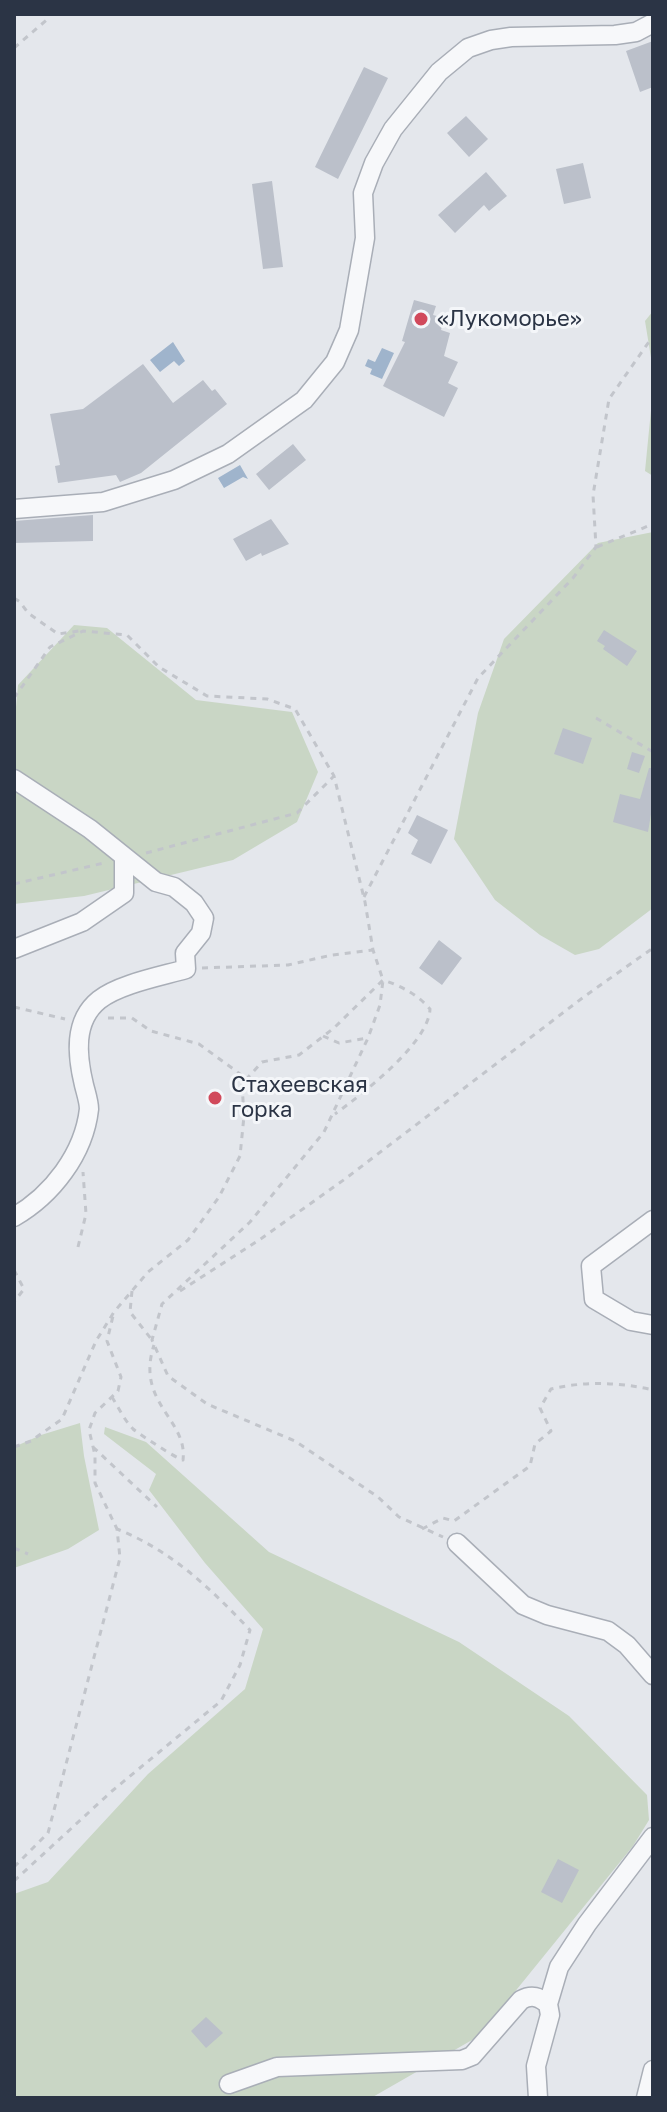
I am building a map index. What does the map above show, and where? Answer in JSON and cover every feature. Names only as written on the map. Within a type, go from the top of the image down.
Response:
[{"type":"street","points":[[14,509],[103,502],[174,480],[228,454],[304,400],[335,362],[349,330],[365,238],[363,193],[374,163],[393,129],[439,72],[468,48],[511,37],[615,35],[636,32],[653,23]]},
{"type":"street","points":[[14,779],[90,829],[156,882],[174,887],[194,903],[204,918],[201,933],[185,953],[186,969],[119,991],[100,1000],[88,1014],[79,1031],[79,1065],[89,1108],[77,1148],[55,1185],[14,1217]]},
{"type":"street","points":[[14,949],[82,922],[124,893],[124,858]]},
{"type":"street","points":[[653,1220],[591,1266],[594,1299],[631,1321],[653,1325]]},
{"type":"street","points":[[457,1543],[523,1605],[547,1615],[608,1631],[627,1645],[653,1675]]},
{"type":"street","points":[[538,2098],[536,2066],[559,1967],[587,1924],[653,1837]]},
{"type":"street","points":[[229,2084],[277,2067],[462,2060],[472,2056],[521,2000],[529,1996],[540,1998],[548,2004]]},
{"type":"street","points":[[646,2098],[653,2070]]},
{"type":"path","points":[[14,48],[50,17]]},
{"type":"path","points":[[596,547],[593,495],[609,399],[653,336]]},
{"type":"path","points":[[364,897],[478,678],[573,578],[596,547],[653,524]]},
{"type":"path","points":[[14,598],[28,613],[58,634],[83,631],[127,635],[159,667],[207,696],[267,699],[295,709],[334,776],[364,897],[373,950],[383,980],[380,1005],[368,1038],[324,1132],[250,1222],[162,1304],[152,1340]]},
{"type":"path","points":[[14,698],[50,647],[83,631]]},
{"type":"path","points":[[596,718],[653,752]]},
{"type":"path","points":[[14,884],[297,813],[334,776]]},
{"type":"path","points":[[170,1297],[262,1238],[358,1170],[585,996],[653,948]]},
{"type":"path","points":[[186,969],[288,965],[373,950]]},
{"type":"path","points":[[14,1447],[31,1441],[62,1419],[96,1341],[114,1312],[148,1272],[188,1240],[219,1197],[240,1156],[244,1116],[242,1084],[262,1062],[299,1055],[383,980]]},
{"type":"path","points":[[332,1116],[376,1082],[430,1021],[430,1009],[422,1000],[400,986],[383,980]]},
{"type":"path","points":[[14,1007],[41,1016],[69,1020],[88,1014],[132,1018],[151,1031],[199,1044],[247,1079]]},
{"type":"path","points":[[323,1036],[339,1043],[368,1038]]},
{"type":"path","points":[[78,1247],[86,1214],[83,1169]]},
{"type":"path","points":[[14,1270],[24,1289],[14,1302]]},
{"type":"path","points":[[132,1291],[130,1312],[152,1340],[168,1376],[207,1404],[295,1441],[378,1497],[399,1517],[457,1543]]},
{"type":"path","points":[[14,1867],[48,1833],[120,1558],[117,1529],[95,1483],[89,1430],[95,1413],[118,1391],[121,1377],[107,1341],[114,1312]]},
{"type":"path","points":[[112,1397],[133,1429],[176,1459],[183,1460],[185,1444],[154,1395],[149,1361],[154,1345]]},
{"type":"path","points":[[422,1529],[443,1518],[454,1521],[530,1466],[535,1444],[551,1431],[540,1408],[551,1389],[579,1383],[625,1384],[653,1390]]},
{"type":"path","points":[[93,1447],[157,1507]]},
{"type":"path","points":[[14,1881],[112,1791],[221,1701],[250,1630],[208,1585],[146,1541],[117,1529]]},
{"type":"path","points":[[14,1548],[28,1554]]},
{"type":"green space","points":[[653,311],[653,370],[645,321]]},
{"type":"green space","points":[[653,390],[653,476],[645,471]]},
{"type":"green space","points":[[653,532],[653,908],[599,949],[575,955],[540,935],[495,900],[454,839],[478,713],[504,639],[598,543]]},
{"type":"green space","points":[[74,625],[107,628],[196,700],[292,712],[318,772],[297,822],[233,860],[84,896],[14,904],[14,729],[18,685]]},
{"type":"green space","points":[[80,1423],[99,1530],[68,1549],[14,1568],[14,1447]]},
{"type":"green space","points":[[105,1427],[146,1442],[269,1552],[459,1642],[569,1716],[647,1795],[649,1820],[633,1846],[479,2036],[371,2098],[14,2098],[14,1894],[48,1882],[148,1774],[245,1689],[263,1629],[205,1563],[149,1490],[156,1474],[104,1434]]},
{"type":"water","points":[[173,342],[185,361],[179,366],[174,361],[160,372],[150,360]]},
{"type":"water","points":[[382,348],[394,353],[382,379],[370,374],[372,369],[365,366],[368,359],[375,362]]},
{"type":"water","points":[[240,465],[248,479],[243,477],[224,488],[218,478]]},
{"type":"building","points":[[653,41],[653,87],[640,92],[626,51]]},
{"type":"building","points":[[364,67],[388,78],[338,179],[315,167]]},
{"type":"building","points":[[466,116],[488,139],[469,157],[447,133]]},
{"type":"building","points":[[583,163],[591,198],[564,204],[556,169]]},
{"type":"building","points":[[486,172],[507,196],[489,211],[484,205],[455,233],[438,215]]},
{"type":"building","points":[[272,181],[283,267],[263,269],[252,184]]},
{"type":"building","points":[[414,300],[436,306],[433,315],[444,318],[441,330],[450,333],[444,356],[458,362],[448,383],[458,388],[444,417],[383,386],[405,342],[402,341]]},
{"type":"building","points":[[143,364],[173,403],[203,380],[227,404],[141,473],[120,482],[116,475],[58,483],[55,466],[60,465],[50,414],[83,409]]},
{"type":"building","points":[[293,444],[306,460],[269,490],[256,474]]},
{"type":"building","points":[[93,515],[93,541],[14,543],[14,521]]},
{"type":"building","points":[[271,519],[289,544],[246,561],[233,539]]},
{"type":"building","points":[[604,630],[637,651],[627,666],[597,641]]},
{"type":"building","points":[[563,728],[592,738],[583,764],[554,754]]},
{"type":"building","points":[[632,752],[645,756],[639,773],[627,769]]},
{"type":"building","points":[[649,768],[653,768],[653,802],[648,832],[613,822],[620,794],[640,799]]},
{"type":"building","points":[[417,815],[448,830],[431,864],[411,854],[418,840],[408,833]]},
{"type":"building","points":[[439,940],[462,958],[442,985],[419,968]]},
{"type":"building","points":[[558,1859],[579,1870],[562,1903],[541,1892]]},
{"type":"building","points":[[206,2017],[223,2033],[206,2048],[191,2031]]},
{"type":"place","name":"«Лукоморье»","points":[[421,319]]},
{"type":"place","name":"Стахеевская горка","points":[[215,1098]]}]
